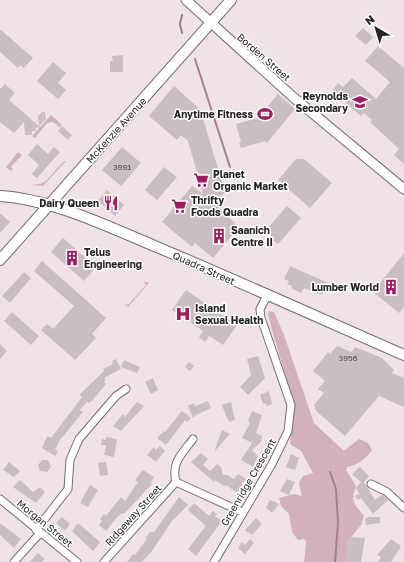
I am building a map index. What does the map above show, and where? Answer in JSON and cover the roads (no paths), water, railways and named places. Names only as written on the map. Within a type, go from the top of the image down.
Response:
[{"type":"main road","name":"McKenzie Avenue","points":[[0,260],[48,204],[231,0]]},
{"type":"main road","name":"Quadra Street","points":[[0,196],[21,198],[48,204],[138,239],[404,355]]},
{"type":"street","name":"Borden Street","points":[[186,0],[293,96],[404,189]]},
{"type":"street","name":"Greenridge Crescent","points":[[214,562],[242,512],[272,464],[288,431],[291,405],[261,318],[260,309],[267,296]]},
{"type":"street","points":[[14,562],[68,489],[70,460],[79,439],[116,396],[126,389]]},
{"type":"street","points":[[193,439],[175,463],[174,472],[176,482],[242,512]]},
{"type":"street","name":"Ridgeway Street","points":[[104,562],[176,482]]},
{"type":"street","points":[[371,484],[387,492],[404,508]]},
{"type":"street","name":"Morgan Street","points":[[0,499],[77,562]]},
{"type":"waterway","points":[[182,15],[180,24],[182,33]]},
{"type":"waterway","points":[[195,59],[230,167]]},
{"type":"waterway","points":[[330,472],[336,489],[338,523],[335,562]]},
{"type":"place","name":"Reynolds Secondary","points":[[360,102]]},
{"type":"place","name":"Anytime Fitness","points":[[265,114]]},
{"type":"place","name":"Planet Organic Market","points":[[201,180]]},
{"type":"place","name":"Dairy Queen","points":[[111,203]]},
{"type":"place","name":"Thrifty Foods Quadra","points":[[179,206]]},
{"type":"place","name":"Saanich Centre II","points":[[219,236]]},
{"type":"place","name":"Telus Engineering","points":[[72,258]]},
{"type":"place","name":"Lumber World","points":[[391,287]]},
{"type":"place","name":"Island Sexual Health","points":[[183,314]]}]
